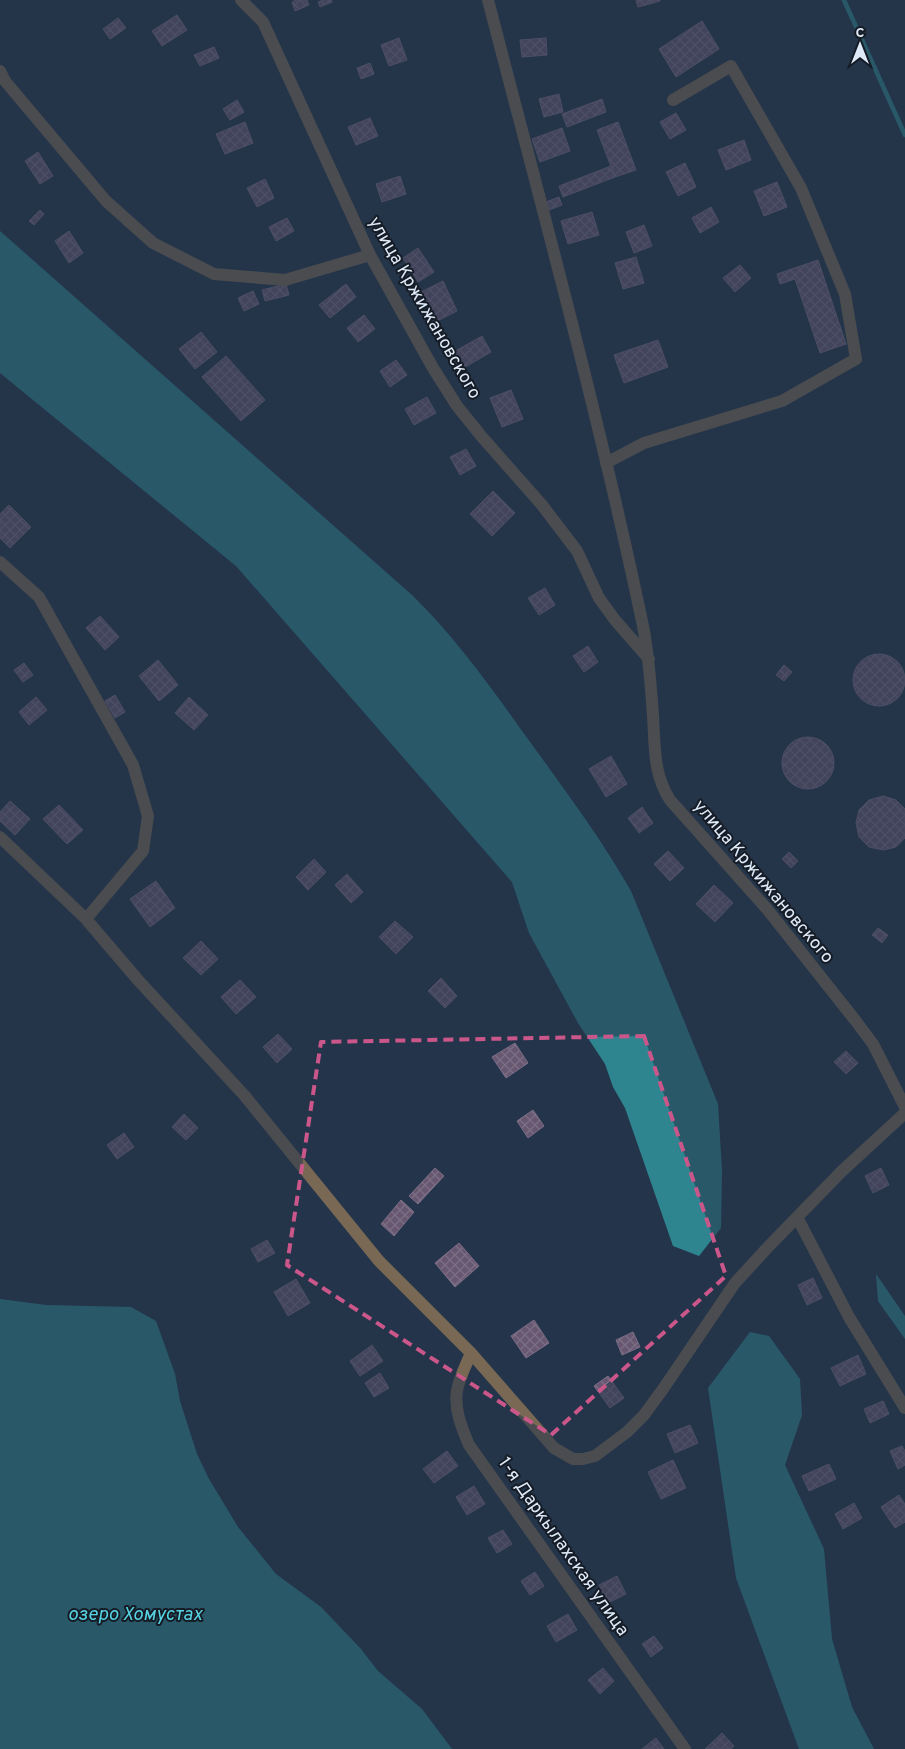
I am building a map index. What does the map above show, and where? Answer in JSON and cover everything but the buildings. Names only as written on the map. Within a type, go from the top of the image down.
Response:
[{"type":"street","name":"улица Кржижановского","points":[[241,0],[263,22],[370,255],[433,368],[457,406],[542,505],[577,551],[599,598],[615,620],[649,659]]},
{"type":"street","name":"улица Кржижановского","points":[[488,0],[557,264],[644,628],[649,659],[655,752],[662,787],[670,800],[767,909],[855,1020],[873,1044],[905,1108]]},
{"type":"street","points":[[606,463],[644,443],[782,401],[856,359],[845,294],[800,188],[731,66],[673,100]]},
{"type":"street","points":[[0,71],[5,81],[106,201],[153,242],[214,274],[285,280],[370,255]]},
{"type":"street","points":[[0,562],[39,597],[133,765],[148,816],[144,851],[86,919]]},
{"type":"street","points":[[0,837],[86,919],[138,980],[244,1095],[379,1261],[471,1353],[554,1448],[573,1459],[595,1456],[627,1432],[644,1415],[735,1283],[842,1171],[905,1112]]},
{"type":"street","points":[[797,1217],[849,1317],[905,1408]]},
{"type":"street","name":"1-я Даркылахская улица","points":[[471,1353],[457,1390],[460,1423],[469,1445],[685,1749]]},
{"type":"highlighted area","points":[[644,1036],[726,1276],[551,1435],[287,1265],[321,1042]]},
{"type":"water","points":[[0,231],[429,612],[505,706],[584,817],[631,891],[718,1104],[722,1171],[721,1228],[699,1256],[673,1246],[625,1108],[613,1087],[605,1064],[578,1023],[529,933],[512,882],[236,566],[0,373]]},
{"type":"water","points":[[876,1274],[905,1316],[905,1339],[878,1301]]},
{"type":"water","name":"озеро Хомустах","points":[[0,1299],[46,1305],[131,1307],[156,1321],[175,1374],[180,1401],[197,1454],[209,1479],[238,1527],[276,1574],[321,1607],[361,1649],[378,1671],[422,1709],[452,1749],[0,1749]]},
{"type":"water","points":[[750,1332],[769,1336],[800,1379],[802,1415],[785,1465],[824,1549],[832,1639],[852,1707],[874,1749],[799,1749],[736,1578],[708,1388]]},
{"type":"waterway","points":[[844,0],[905,135]]}]
